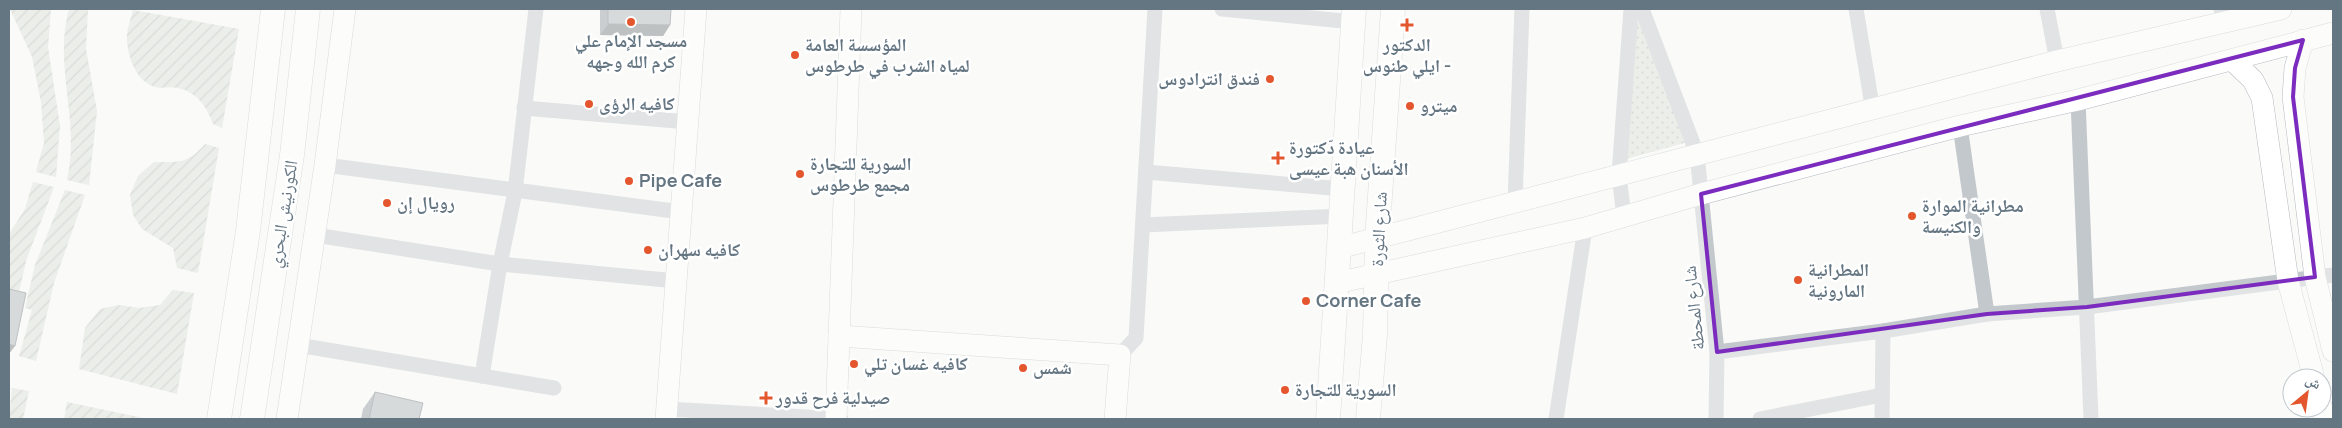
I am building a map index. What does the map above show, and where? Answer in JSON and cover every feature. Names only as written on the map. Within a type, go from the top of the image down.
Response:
[{"type":"main road","name":"الكورنيش البحري","points":[[219,419],[248,231],[273,9]]},
{"type":"main road","name":"الكورنيش البحري","points":[[252,419],[292,155],[308,9]]},
{"type":"main road","name":"شارع الثورة","points":[[1368,419],[1375,335],[1377,239],[1393,9]]},
{"type":"main road","points":[[1328,419],[1353,15]]},
{"type":"street","points":[[287,419],[325,165],[345,9]]},
{"type":"street","points":[[482,376],[500,264],[515,192],[536,9]]},
{"type":"street","points":[[696,9],[667,414],[841,419]]},
{"type":"street","points":[[836,419],[850,9]]},
{"type":"street","points":[[1115,419],[1120,354],[1136,338],[1155,9]]},
{"type":"street","points":[[1222,9],[1353,15]]},
{"type":"street","points":[[1515,202],[1522,9]]},
{"type":"street","points":[[1624,217],[1618,175],[1631,9]]},
{"type":"street","name":"شارع المحطة","points":[[1642,9],[1698,154],[1717,352],[1716,419]]},
{"type":"street","points":[[1856,9],[1873,111]]},
{"type":"street","points":[[2047,9],[2057,61]]},
{"type":"street","points":[[1340,248],[1698,154],[1873,111],[2223,16],[2281,9]]},
{"type":"street","points":[[1336,283],[1585,228],[1701,194],[1960,126],[2078,100],[2333,32]]},
{"type":"street","points":[[2303,40],[2295,68],[2293,97],[2324,276],[2333,350]]},
{"type":"street","points":[[2232,60],[2253,80],[2262,98],[2288,281],[2311,368]]},
{"type":"street","points":[[2078,100],[2091,419]]},
{"type":"street","points":[[524,108],[688,122]]},
{"type":"street","points":[[1960,126],[1987,314]]},
{"type":"street","points":[[325,165],[515,192],[681,212]]},
{"type":"street","points":[[1146,172],[1343,189]]},
{"type":"street","points":[[1143,225],[1341,216]]},
{"type":"street","points":[[1556,419],[1585,228]]},
{"type":"street","points":[[315,235],[500,264],[676,281]]},
{"type":"street","points":[[1717,352],[1883,331],[1987,314],[2087,307],[2324,276]]},
{"type":"street","points":[[1882,419],[1883,331]]},
{"type":"street","points":[[839,336],[1120,354]]},
{"type":"street","points":[[298,344],[554,388]]},
{"type":"street","points":[[1760,419],[1882,395]]},
{"type":"highlighted area","points":[[2303,40],[2295,68],[2293,97],[2315,277],[2087,307],[1987,314],[1717,352],[1701,194]]},
{"type":"shaded area","points":[[10,9],[51,9],[48,47],[60,126],[56,177],[36,172],[44,143],[41,102],[32,57]]},
{"type":"shaded area","points":[[69,9],[88,9],[86,49],[97,111],[89,185],[67,180],[71,137],[64,52],[65,30]]},
{"type":"shaded area","points":[[1638,9],[1688,142],[1626,159]]},
{"type":"shaded area","points":[[133,10],[239,29],[222,128],[213,124],[204,106],[191,93],[175,87],[155,87],[148,84],[138,74],[131,61],[127,40]]},
{"type":"shaded area","points":[[205,144],[219,148],[198,273],[177,268],[173,248],[142,229],[133,215],[130,195],[138,176],[154,162],[183,160],[194,155]]},
{"type":"shaded area","points":[[33,182],[54,187],[26,261],[16,306],[9,305],[9,234],[25,209]]},
{"type":"shaded area","points":[[65,190],[85,195],[54,283],[36,361],[19,356],[32,310],[25,308],[35,265]]},
{"type":"shaded area","points":[[173,290],[194,293],[177,394],[79,369],[85,328],[100,309],[119,305],[139,308],[160,305]]},
{"type":"shaded area","points":[[12,388],[29,391],[23,419],[9,419]]},
{"type":"shaded area","points":[[67,402],[148,419],[64,419]]},
{"type":"building","points":[[608,9],[671,9],[670,25],[608,24]]},
{"type":"building","points":[[9,289],[26,293],[15,346],[9,344]]},
{"type":"building","points":[[375,392],[423,403],[419,419],[369,419]]},
{"type":"place","name":"مسجد الإمام علي كرم الله وجهه","points":[[631,22]]},
{"type":"place","name":"الدكتور ايلي طنوس -","points":[[1407,25]]},
{"type":"place","name":"المؤسسة العامة لمياه الشرب في طرطوس","points":[[795,55]]},
{"type":"place","name":"فندق انترادوس","points":[[1270,79]]},
{"type":"place","name":"كافيه الرؤى","points":[[589,104]]},
{"type":"place","name":"ميترو","points":[[1410,106]]},
{"type":"place","name":"عيادة دّكتورة الأسنان هبة عيسى","points":[[1278,158]]},
{"type":"place","name":"السورية للتجارة مجمع طرطوس","points":[[800,174]]},
{"type":"place","name":"Pipe Cafe","points":[[629,181]]},
{"type":"place","name":"رويال إن","points":[[387,203]]},
{"type":"place","name":"مطرانية الموارة والكنيسة","points":[[1912,216]]},
{"type":"place","name":"كافيه سهران","points":[[648,250]]},
{"type":"place","name":"المطرانية المارونية","points":[[1798,280]]},
{"type":"place","name":"Corner Cafe","points":[[1306,301]]},
{"type":"place","name":"كافيه غسان تلي","points":[[854,364]]},
{"type":"place","name":"شمس","points":[[1023,368]]},
{"type":"place","name":"السورية للتجارة","points":[[1285,390]]},
{"type":"place","name":"صيدلية فرح قدور","points":[[766,398]]}]
